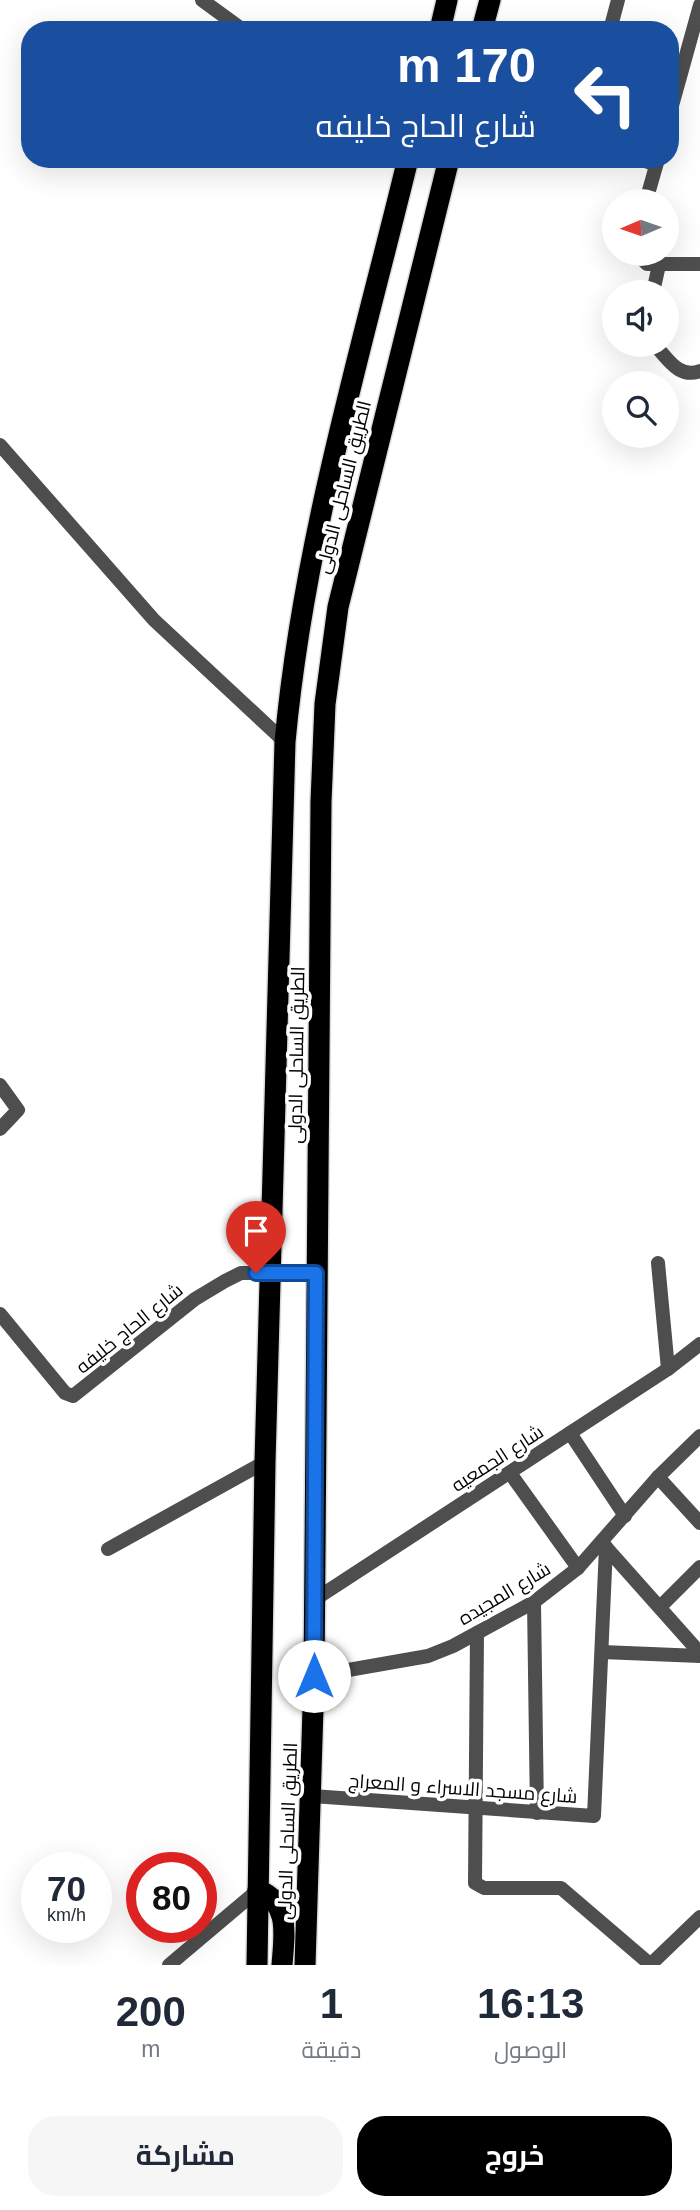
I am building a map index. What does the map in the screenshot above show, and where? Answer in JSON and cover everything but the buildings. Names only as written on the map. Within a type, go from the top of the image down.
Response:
[{"type":"highway","points":[[442,21],[447,0]]},
{"type":"highway","points":[[484,21],[490,0]]},
{"type":"highway","name":"الطريق الساحلى الدولى","points":[[257,1965],[265,1462],[285,742],[296,638],[311,551],[406,168]]},
{"type":"highway","name":"الطريق الساحلى الدولى","points":[[305,1965],[314,1676],[322,753],[330,656],[347,559],[447,168]]},
{"type":"highway","points":[[258,1889],[268,1894],[281,1909],[284,1932],[282,1965]]},
{"type":"street","points":[[202,0],[231,21]]},
{"type":"street","points":[[612,21],[618,0]]},
{"type":"street","points":[[679,81],[700,5]]},
{"type":"street","points":[[649,189],[655,168]]},
{"type":"street","points":[[679,265],[700,264]]},
{"type":"street","points":[[667,357],[686,374],[700,371]]},
{"type":"street","points":[[0,445],[154,620],[285,742]]},
{"type":"street","points":[[0,1084],[17,1107],[15,1116],[0,1129]]},
{"type":"street","points":[[657,1263],[668,1369]]},
{"type":"street","name":"شارع الحاج خليفه","points":[[0,1314],[65,1393],[73,1396],[203,1294],[241,1273],[316,1273]]},
{"type":"street","name":"شارع الجمعيه","points":[[314,1600],[668,1369],[700,1345]]},
{"type":"street","points":[[570,1433],[625,1516]]},
{"type":"street","name":"شارع المجيده","points":[[314,1676],[428,1656],[534,1602],[578,1569],[604,1545],[658,1477],[700,1436]]},
{"type":"street","points":[[108,1549],[265,1462]]},
{"type":"street","points":[[509,1473],[578,1569]]},
{"type":"street","points":[[658,1477],[700,1523]]},
{"type":"street","points":[[604,1545],[700,1654]]},
{"type":"street","name":"شارع مسجد الاسراء و المعراج","points":[[312,1796],[590,1817],[596,1814],[604,1545]]},
{"type":"street","points":[[660,1608],[700,1567]]},
{"type":"street","points":[[534,1602],[537,1813]]},
{"type":"street","points":[[477,1633],[477,1886],[561,1888],[650,1965],[700,1917]]},
{"type":"street","points":[[602,1652],[700,1654]]},
{"type":"street","points":[[169,1965],[258,1889]]},
{"type":"route","points":[[256,1273],[316,1273],[314,1676]]}]
